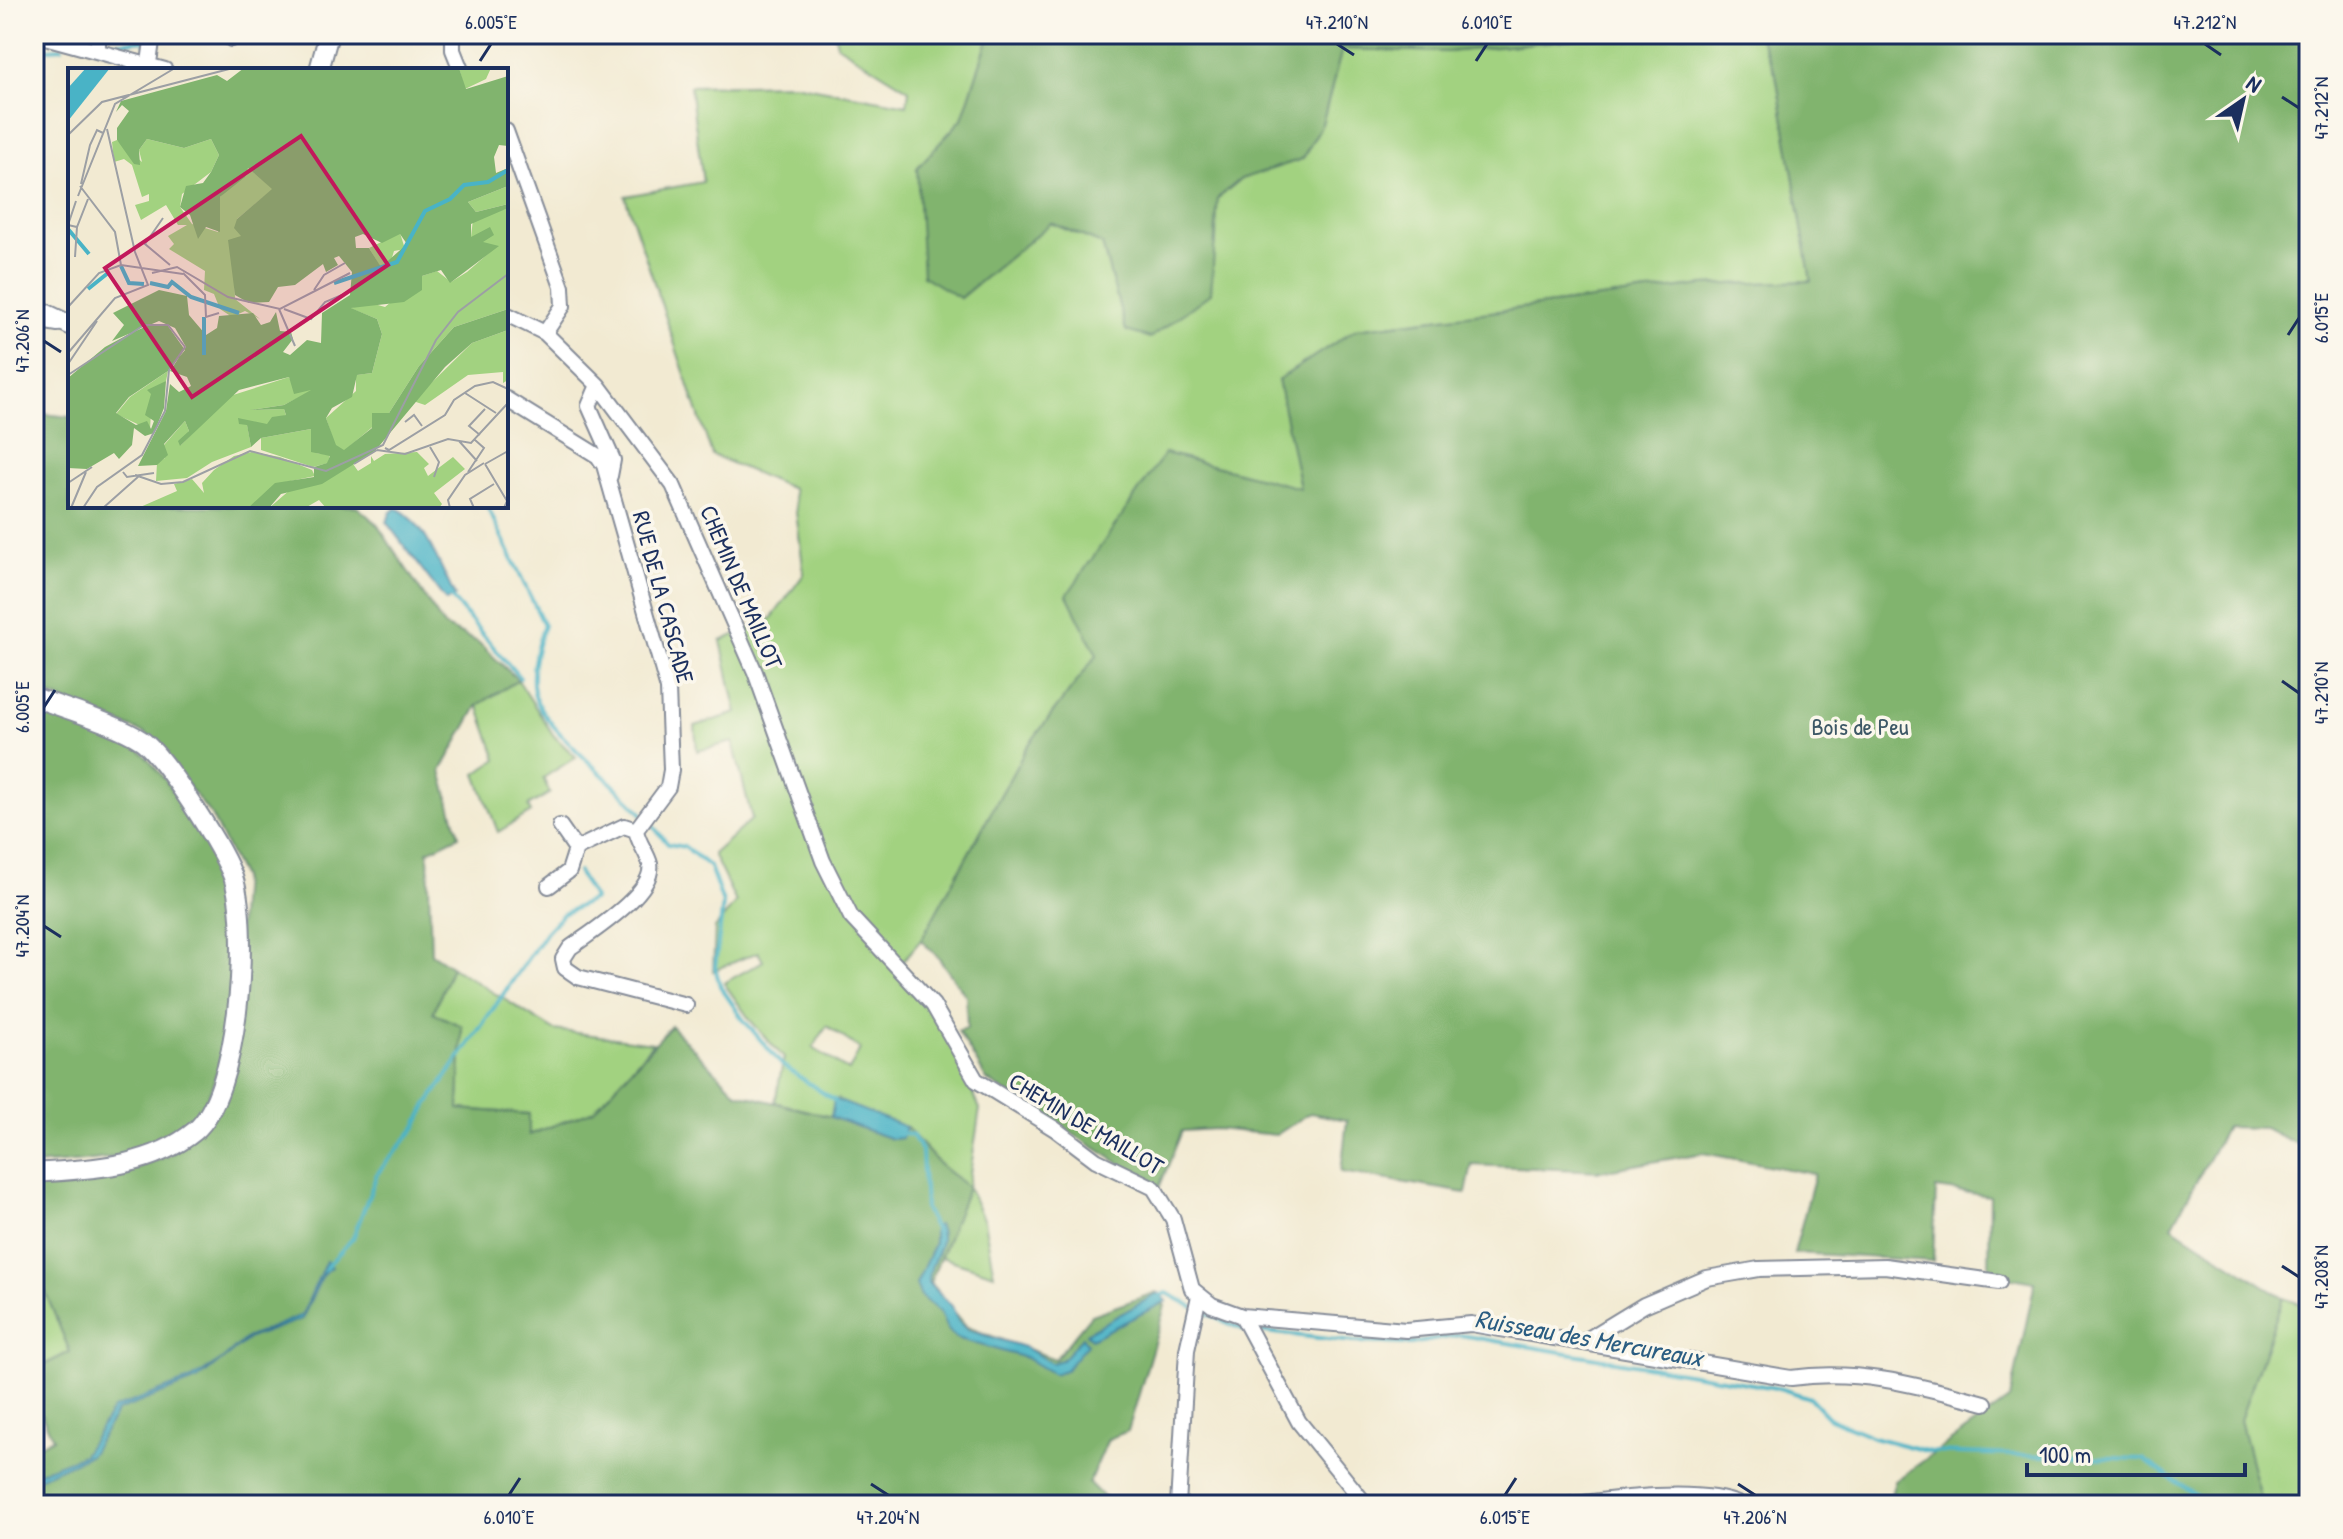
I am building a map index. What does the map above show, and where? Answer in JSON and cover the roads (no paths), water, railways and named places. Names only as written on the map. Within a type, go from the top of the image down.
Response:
[{"type":"street","points":[[34,34],[98,41],[160,68]]},
{"type":"street","points":[[144,62],[153,34]]},
{"type":"street","points":[[320,68],[329,34]]},
{"type":"street","points":[[453,34],[453,50],[460,68]]},
{"type":"street","points":[[508,137],[562,287],[563,306],[545,333]]},
{"type":"street","points":[[34,308],[68,324]]},
{"type":"street","name":"CHEMIN DE MAILLOT","points":[[508,315],[545,333],[598,385],[673,485],[755,672],[823,861],[851,917],[933,1005],[976,1080],[1055,1129],[1096,1160],[1154,1188],[1173,1219],[1196,1304]]},
{"type":"street","points":[[34,320],[68,325]]},
{"type":"street","points":[[598,385],[589,406],[613,460],[609,480]]},
{"type":"street","name":"RUE DE LA CASCADE","points":[[508,400],[598,456],[609,480],[668,689],[671,770],[664,796],[642,822]]},
{"type":"street","points":[[34,697],[143,741],[204,820],[234,880],[242,945],[237,1018],[218,1095],[196,1130],[167,1148],[118,1167],[34,1173]]},
{"type":"street","points":[[549,886],[569,871],[576,849],[624,826],[642,822],[649,874],[638,894],[570,948],[563,959],[565,968],[578,977],[686,1005]]},
{"type":"street","points":[[560,826],[576,849]]},
{"type":"street","points":[[1585,1341],[1644,1305],[1707,1278],[1759,1269],[1885,1266],[1999,1282]]},
{"type":"street","points":[[1178,1505],[1187,1350],[1196,1304],[1246,1326],[1406,1330],[1471,1324],[1791,1378],[1827,1373],[1897,1380],[1985,1403]]},
{"type":"street","points":[[1246,1326],[1299,1422],[1366,1505]]},
{"type":"street","points":[[1568,1505],[1615,1499],[1715,1496],[1740,1505]]},
{"type":"water","points":[[396,508],[406,514],[424,534],[455,596],[446,601],[387,523],[390,513]]},
{"type":"water","points":[[834,1099],[906,1127],[902,1138],[892,1139],[831,1117]]},
{"type":"water","points":[[938,1225],[941,1240],[928,1283],[952,1306],[958,1321],[968,1330],[1024,1347],[1051,1363],[1062,1360],[1082,1337],[1087,1344],[1066,1370],[1053,1374],[1026,1358],[956,1338],[947,1329],[940,1312],[921,1297],[916,1284],[934,1244],[934,1228]]},
{"type":"water","points":[[326,1261],[332,1267],[323,1274],[302,1319],[249,1338],[224,1358],[246,1338],[302,1315]]},
{"type":"water","points":[[1159,1293],[1167,1301],[1091,1339],[1086,1333]]},
{"type":"water","points":[[221,1361],[197,1380],[117,1411],[90,1455],[34,1480],[34,1474],[83,1455],[113,1409],[192,1379]]},
{"type":"waterway","name":"Ruisseau des Mercureaux","points":[[102,44],[146,40],[145,44]]},
{"type":"waterway","name":"Ruisseau des Mercureaux","points":[[34,50],[62,48]]},
{"type":"waterway","name":"Ruisseau des Mercureaux","points":[[488,508],[544,625],[533,671],[536,699],[568,742],[642,814]]},
{"type":"waterway","points":[[449,595],[520,678]]},
{"type":"waterway","name":"Ruisseau des Mercureaux","points":[[648,820],[668,844],[685,847],[710,867],[723,903],[715,967],[720,986],[742,1018],[782,1065],[835,1101]]},
{"type":"waterway","points":[[329,1264],[353,1238],[377,1174],[416,1127],[427,1105],[546,932],[563,914],[594,899],[578,872]]},
{"type":"waterway","name":"Ruisseau des Mercureaux","points":[[902,1133],[913,1136],[922,1152],[925,1209],[936,1231]]},
{"type":"waterway","name":"Ruisseau des Mercureaux","points":[[1158,1297],[1167,1293],[1193,1307]]},
{"type":"waterway","name":"Ruisseau des Mercureaux","points":[[1201,1311],[1244,1330]]},
{"type":"waterway","name":"Ruisseau des Mercureaux","points":[[1257,1331],[1354,1342],[1411,1344],[1460,1335],[1782,1389],[1810,1398],[1830,1419],[1873,1437],[1930,1452],[2143,1459],[2210,1505]]},
{"type":"park label","name":"Bois de Peu","points":[[1860,727]]}]
